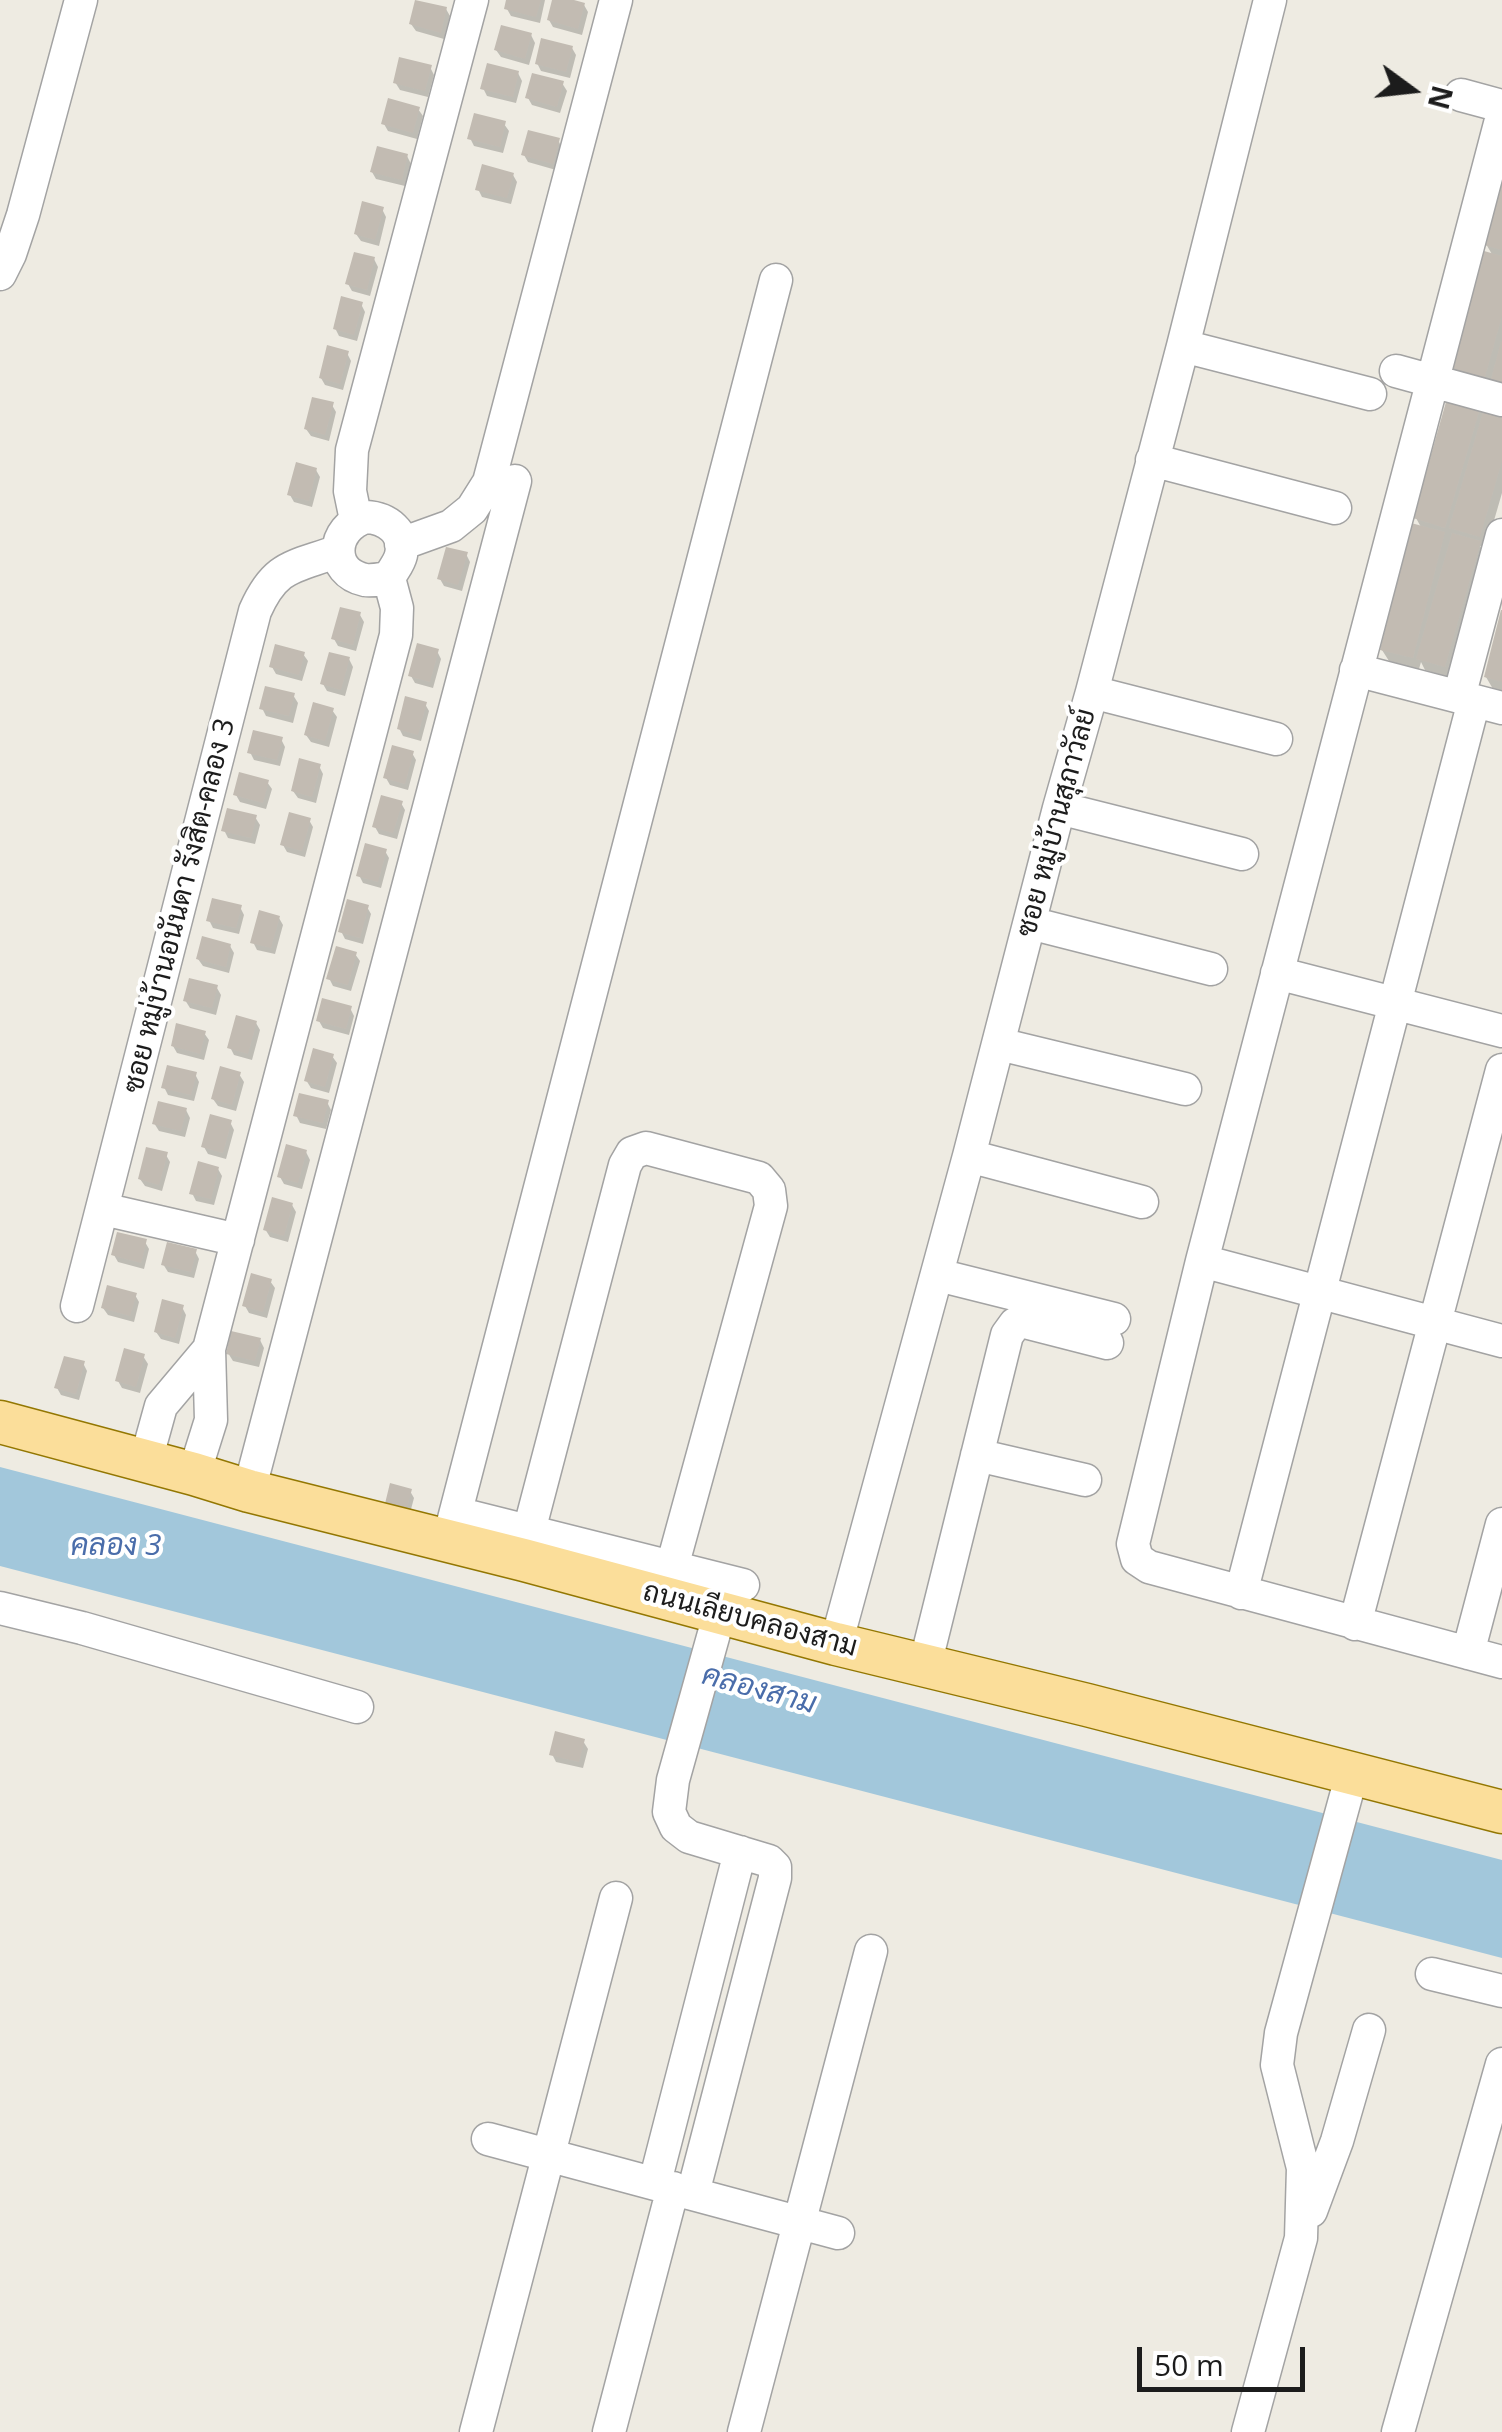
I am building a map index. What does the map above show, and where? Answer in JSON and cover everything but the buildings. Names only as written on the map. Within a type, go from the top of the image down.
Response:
[{"type":"main road","name":"ถนนเลียบคลองสาม","points":[[0,1422],[249,1491],[452,1527],[526,1546],[724,1615],[1502,1812]]},
{"type":"street","points":[[0,274],[23,216],[80,0]]},
{"type":"street","points":[[356,520],[350,491],[352,450],[472,0]]},
{"type":"street","points":[[402,544],[451,526],[472,510],[489,482],[616,0]]},
{"type":"street","name":"ซอย หมู่บ้านสุภาวัลย์","points":[[836,1644],[970,1156],[1270,0]]},
{"type":"street","points":[[1461,96],[1502,106]]},
{"type":"street","points":[[1502,116],[1202,1261],[1133,1544],[1137,1559],[1149,1567],[1502,1662]]},
{"type":"street","points":[[452,1527],[776,280]]},
{"type":"street","points":[[1182,346],[1370,394]]},
{"type":"street","points":[[1396,370],[1502,400]]},
{"type":"street","points":[[1152,460],[1335,508]]},
{"type":"street","points":[[249,1491],[514,481]]},
{"type":"street","points":[[194,1474],[210,1420],[210,1348],[396,635],[397,608],[389,578],[401,556],[402,544],[389,522],[366,517],[356,520],[344,531],[338,551],[341,562],[360,579],[389,578]]},
{"type":"street","points":[[1241,1593],[1478,702],[1502,535]]},
{"type":"street","name":"ซอย หมู่บ้านอนันดา รังสิต-คลอง 3","points":[[77,1306],[255,611],[265,589],[280,572],[338,551]]},
{"type":"street","points":[[1356,670],[1478,702]]},
{"type":"street","points":[[1092,692],[1276,739]]},
{"type":"street","points":[[1059,808],[1242,854]]},
{"type":"street","points":[[1030,923],[1211,969]]},
{"type":"street","points":[[1277,972],[1502,1031]]},
{"type":"street","points":[[999,1044],[1184,1089]]},
{"type":"street","points":[[1356,1624],[1502,1070]]},
{"type":"street","points":[[609,2432],[674,2188],[755,1856],[689,1837],[676,1827],[669,1812],[673,1780],[724,1615],[672,1567],[526,1546],[626,1165],[632,1153],[646,1148],[759,1178],[769,1190],[771,1206],[672,1567]]},
{"type":"street","points":[[970,1156],[1142,1202]]},
{"type":"street","points":[[103,1209],[238,1240]]},
{"type":"street","points":[[1202,1261],[1502,1341]]},
{"type":"street","points":[[925,1665],[1007,1335],[1014,1324],[1024,1322],[1110,1331],[938,1274]]},
{"type":"street","points":[[146,1460],[162,1406],[210,1348]]},
{"type":"street","points":[[977,1454],[1085,1480]]},
{"type":"street","points":[[1468,1653],[1502,1524]]},
{"type":"street","points":[[0,1608],[357,1706]]},
{"type":"street","points":[[1301,2238],[1303,2168],[1278,2065],[1281,2033],[1352,1774]]},
{"type":"street","points":[[476,2432],[616,1898]]},
{"type":"street","points":[[744,2432],[871,1950]]},
{"type":"street","points":[[1432,1974],[1502,1991]]},
{"type":"street","points":[[1248,2432],[1301,2238],[1337,2141],[1369,2030]]},
{"type":"street","points":[[1398,2432],[1502,2064]]},
{"type":"street","points":[[488,2139],[838,2233]]},
{"type":"water","name":"คลอง 3","points":[[0,1467],[1502,1860],[1502,1958],[0,1566]]},
{"type":"water label","name":"คลองสาม","points":[[759,1690]]}]
